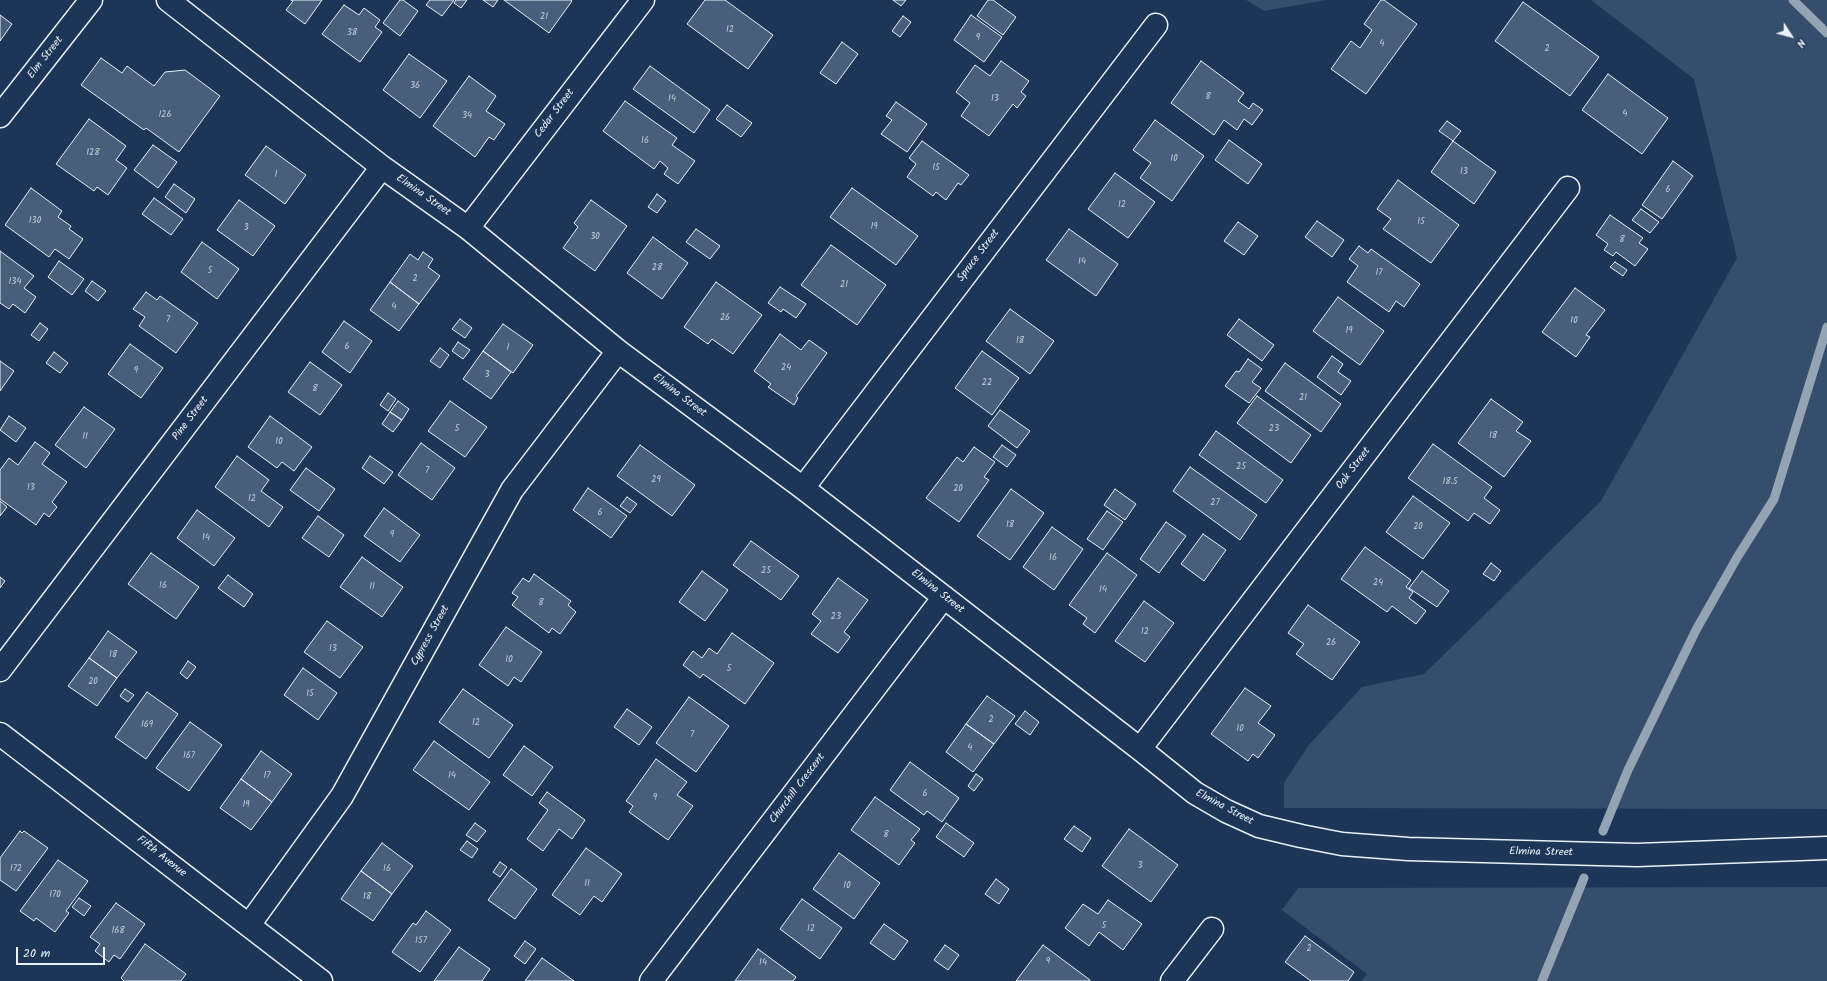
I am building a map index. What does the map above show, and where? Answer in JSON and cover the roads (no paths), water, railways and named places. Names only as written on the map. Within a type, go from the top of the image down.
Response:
[{"type":"street","name":"Elm Street","points":[[0,116],[92,0]]},
{"type":"street","name":"Elmina Street","points":[[168,0],[382,167],[468,228],[618,351],[803,488],[1140,749],[1195,794],[1226,811],[1259,826],[1342,844],[1373,847],[1453,851],[1638,855],[1827,848]]},
{"type":"street","name":"Cedar Street","points":[[468,228],[643,0]]},
{"type":"street","name":"Spruce Street","points":[[803,488],[1156,25]]},
{"type":"street","name":"Pine Street","points":[[0,670],[382,167]]},
{"type":"street","name":"Oak Street","points":[[1140,749],[1568,188]]},
{"type":"street","name":"Cypress Street","points":[[249,925],[342,796],[512,490],[618,351]]},
{"type":"street","name":"Churchill Crescent","points":[[651,981],[944,597]]},
{"type":"street","name":"Fifth Avenue","points":[[0,734],[321,981]]},
{"type":"street","points":[[1172,981],[1212,929]]},
{"type":"waterway","points":[[1793,0],[1827,33]]},
{"type":"waterway","points":[[1603,831],[1628,770],[1696,630],[1738,556],[1774,499],[1827,327]]},
{"type":"waterway","points":[[1542,981],[1584,878]]}]
